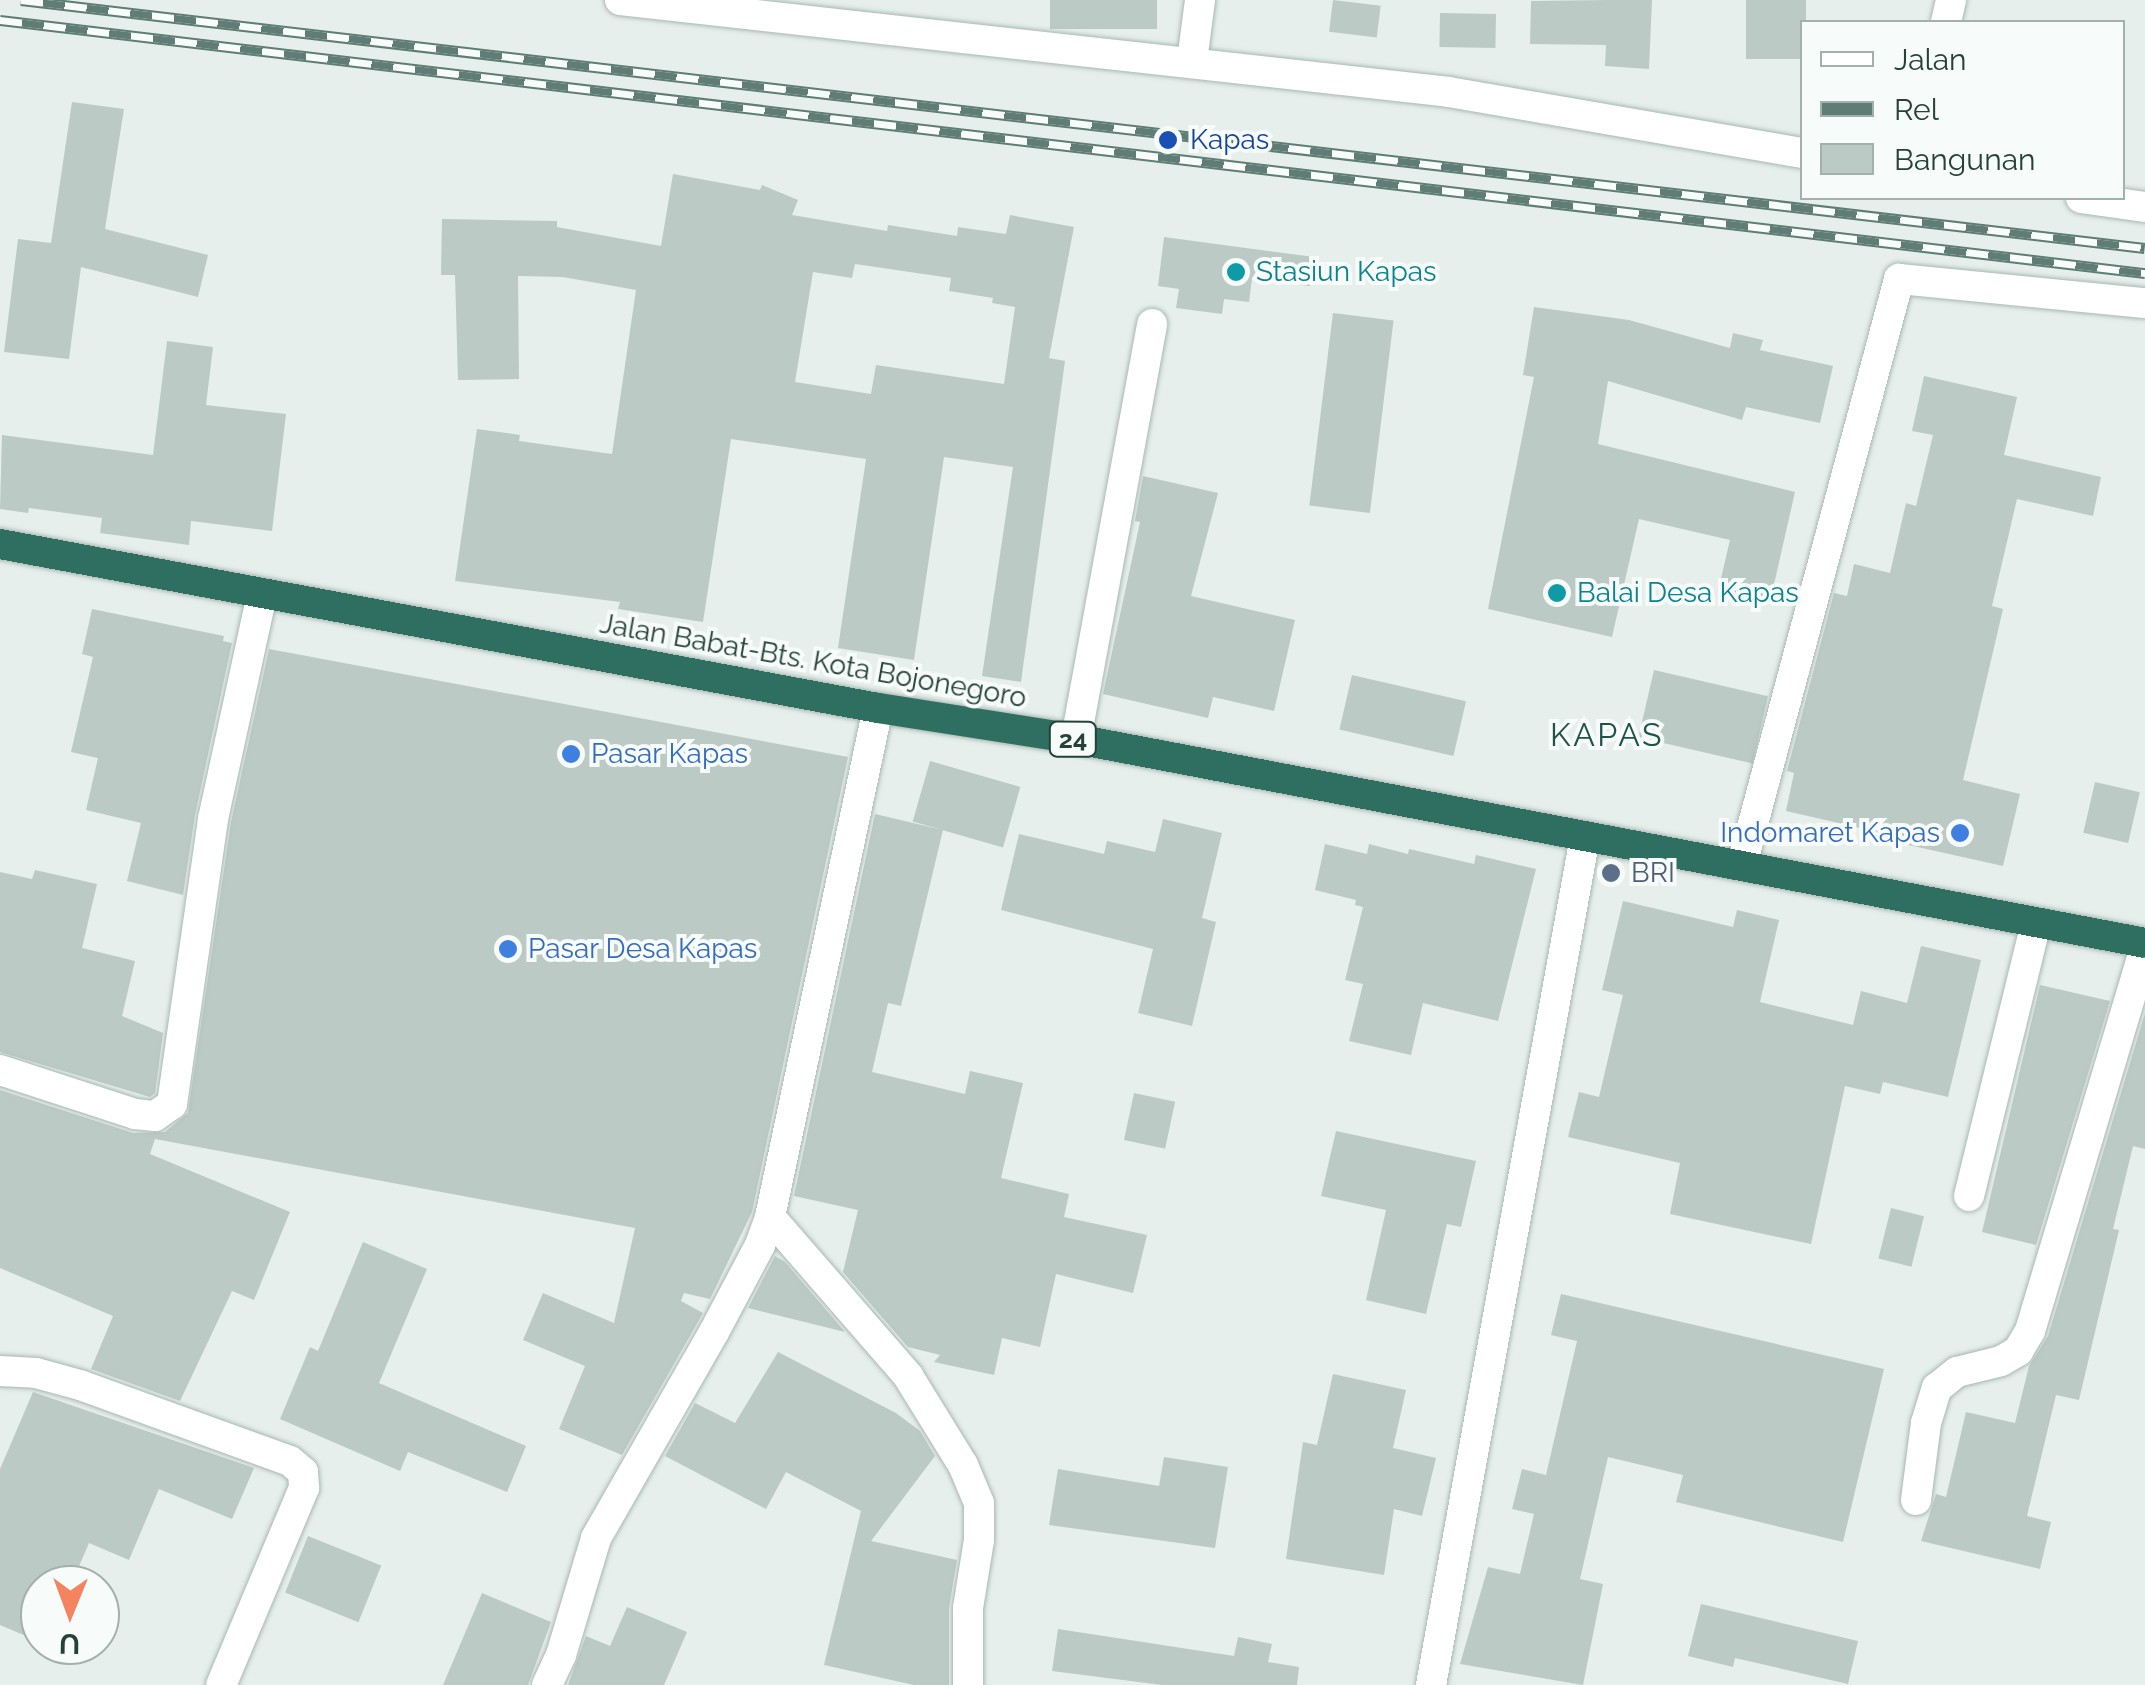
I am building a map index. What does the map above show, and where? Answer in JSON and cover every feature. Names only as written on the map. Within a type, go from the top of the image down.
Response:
[{"type":"highway","name":"Jalan Babat-Bts. Kota Bojonegoro","points":[[0,544],[878,708],[1076,739],[2145,945]]},
{"type":"street","points":[[620,0],[1449,92],[1800,152]]},
{"type":"street","points":[[1192,61],[1200,0]]},
{"type":"street","points":[[2094,200],[2145,208]]},
{"type":"street","points":[[1742,866],[1899,279],[2145,304]]},
{"type":"street","points":[[1076,739],[1152,324]]},
{"type":"street","points":[[0,1070],[135,1114],[155,1116],[172,1104],[213,819],[262,595]]},
{"type":"street","points":[[547,1685],[561,1656],[596,1538],[714,1332],[770,1217],[878,708]]},
{"type":"street","points":[[1431,1685],[1585,838]]},
{"type":"street","points":[[1969,1196],[2036,923]]},
{"type":"street","points":[[1916,1500],[1926,1423],[1937,1388],[1958,1372],[2001,1362],[2018,1351],[2030,1331],[2145,945]]},
{"type":"street","points":[[770,1217],[908,1376],[963,1464],[979,1504],[979,1540],[968,1608],[968,1685]]},
{"type":"street","points":[[0,1370],[36,1373],[80,1385],[290,1461],[303,1472],[304,1488],[221,1685]]},
{"type":"building","points":[[1050,0],[1157,0],[1157,29],[1050,29]]},
{"type":"building","points":[[1333,0],[1381,6],[1377,38],[1329,32]]},
{"type":"building","points":[[1652,0],[1649,69],[1605,66],[1606,45],[1530,44],[1531,1]]},
{"type":"building","points":[[1746,0],[1806,0],[1806,20],[1800,20],[1800,59],[1746,59]]},
{"type":"building","points":[[1440,13],[1496,14],[1495,48],[1439,47]]},
{"type":"building","points":[[72,102],[124,109],[105,229],[208,255],[198,297],[81,267],[69,359],[4,352],[18,239],[51,243]]},
{"type":"building","points":[[673,174],[760,190],[762,185],[798,200],[792,215],[887,231],[888,225],[957,236],[958,227],[1006,234],[1010,215],[1074,227],[1049,358],[1065,361],[1021,682],[982,676],[1013,467],[944,457],[914,660],[838,648],[866,459],[731,439],[703,622],[618,609],[620,602],[455,581],[477,429],[520,435],[519,441],[612,454],[636,290],[563,277],[518,276],[519,379],[458,380],[455,275],[441,275],[442,219],[557,221],[557,227],[661,246]],"holes":[[[855,264],[951,278],[949,291],[993,298],[992,303],[1015,307],[1004,384],[876,365],[871,394],[795,382],[813,272],[852,278]]]},
{"type":"building","name":"Stasiun Kapas","points":[[1164,237],[1314,257],[1310,286],[1252,279],[1249,302],[1224,299],[1222,314],[1176,308],[1179,289],[1158,286]]},
{"type":"building","points":[[1534,307],[1629,320],[1730,348],[1733,333],[1763,340],[1760,350],[1833,366],[1820,423],[1746,407],[1742,420],[1608,381],[1598,444],[1795,492],[1770,602],[1718,591],[1730,540],[1639,519],[1612,637],[1488,609],[1534,377],[1523,375]]},
{"type":"building","points":[[1333,313],[1394,320],[1370,513],[1309,506]]},
{"type":"building","points":[[167,341],[213,347],[206,405],[286,414],[272,531],[191,521],[189,545],[100,533],[102,518],[29,508],[28,513],[0,509],[2,435],[153,455]]},
{"type":"building","points":[[1924,376],[2017,397],[2004,455],[2101,477],[2093,516],[2017,499],[1992,606],[2003,609],[1963,780],[2020,794],[2003,866],[1868,836],[1869,830],[1786,811],[1794,773],[1787,771],[1834,593],[1847,596],[1854,564],[1890,573],[1906,503],[1916,506],[1933,435],[1912,431]]},
{"type":"building","points":[[1143,476],[1218,493],[1191,596],[1295,620],[1274,711],[1213,697],[1208,718],[1103,694],[1140,522],[1135,521]]},
{"type":"building","points":[[92,609],[224,636],[223,641],[232,643],[195,815],[183,895],[127,881],[141,823],[86,810],[98,758],[71,752],[93,657],[82,654]]},
{"type":"building","name":"Pasar Desa Kapas","points":[[269,649],[848,757],[752,1212],[710,1299],[684,1293],[681,1301],[703,1313],[622,1455],[559,1429],[585,1366],[523,1340],[543,1293],[614,1323],[635,1228],[155,1139],[150,1154],[290,1212],[254,1300],[232,1291],[180,1401],[91,1369],[113,1316],[0,1268],[0,1090],[133,1133],[165,1132],[188,1113],[231,822]]},
{"type":"building","points":[[1654,670],[1768,696],[1752,764],[1638,737]]},
{"type":"building","points":[[1352,675],[1466,701],[1453,756],[1339,730]]},
{"type":"building","points":[[930,761],[1020,787],[1003,847],[913,822]]},
{"type":"building","points":[[2095,782],[2140,792],[2128,843],[2083,833]]},
{"type":"building","points":[[875,814],[943,830],[901,1006],[888,1003],[872,1072],[965,1094],[970,1071],[1023,1083],[1001,1178],[1069,1194],[1064,1217],[1147,1235],[1133,1293],[1056,1274],[1040,1347],[1002,1338],[994,1375],[934,1362],[940,1355],[908,1347],[843,1272],[858,1210],[794,1196]]},
{"type":"building","points":[[1163,819],[1222,833],[1202,918],[1216,922],[1192,1026],[1138,1013],[1153,949],[1001,910],[1019,834],[1104,854],[1107,841],[1155,852]]},
{"type":"building","points":[[1325,844],[1367,854],[1369,844],[1408,854],[1409,849],[1474,864],[1476,855],[1536,869],[1498,1021],[1423,1003],[1411,1055],[1349,1041],[1363,984],[1345,980],[1363,907],[1355,905],[1356,900],[1315,890]]},
{"type":"building","points":[[35,870],[97,884],[82,948],[135,961],[122,1016],[163,1033],[155,1093],[150,1097],[0,1052],[0,872],[32,879]]},
{"type":"building","points":[[1623,901],[1733,927],[1737,910],[1779,920],[1760,1002],[1853,1025],[1861,991],[1907,1003],[1921,946],[1981,960],[1948,1097],[1883,1082],[1880,1094],[1845,1086],[1811,1244],[1670,1214],[1680,1163],[1568,1137],[1579,1092],[1599,1097],[1623,995],[1602,990]]},
{"type":"building","points":[[2040,985],[2110,1001],[2036,1245],[1982,1232]]},
{"type":"building","points":[[2145,1013],[2145,1149],[2133,1146],[2113,1229],[2119,1230],[2079,1400],[2056,1395],[2027,1516],[2051,1522],[2040,1569],[1921,1541],[1936,1494],[1946,1497],[1966,1412],[2015,1423],[2029,1366],[2048,1336]]},
{"type":"building","points":[[1134,1093],[1175,1102],[1165,1149],[1124,1140]]},
{"type":"building","points":[[1336,1131],[1476,1161],[1461,1227],[1447,1224],[1426,1314],[1366,1300],[1386,1210],[1321,1196]]},
{"type":"building","points":[[1891,1208],[1924,1216],[1911,1267],[1878,1258]]},
{"type":"building","points":[[363,1242],[427,1269],[379,1383],[526,1446],[507,1492],[408,1452],[400,1471],[280,1419],[310,1347],[318,1351]]},
{"type":"building","points":[[775,1256],[785,1262],[845,1332],[748,1308]]},
{"type":"building","points":[[1561,1294],[1884,1369],[1843,1542],[1676,1502],[1683,1475],[1608,1457],[1580,1579],[1603,1584],[1583,1685],[1460,1664],[1488,1567],[1520,1574],[1534,1514],[1512,1509],[1522,1469],[1546,1475],[1577,1341],[1551,1335]]},
{"type":"building","points":[[778,1352],[896,1413],[920,1431],[935,1456],[871,1541],[957,1560],[949,1608],[949,1685],[914,1685],[824,1665],[861,1511],[786,1472],[766,1509],[665,1456],[695,1403],[735,1423]]},
{"type":"building","points":[[1333,1374],[1406,1390],[1393,1448],[1436,1458],[1422,1516],[1394,1509],[1384,1575],[1286,1559],[1303,1442],[1317,1445]]},
{"type":"building","points":[[33,1392],[254,1468],[232,1519],[159,1489],[129,1560],[89,1543],[80,1565],[20,1565],[20,1634],[0,1625],[0,1469]]},
{"type":"building","points":[[1164,1457],[1228,1467],[1215,1548],[1049,1525],[1058,1469],[1159,1486]]},
{"type":"building","points":[[308,1536],[381,1566],[358,1622],[285,1593]]},
{"type":"building","points":[[482,1593],[551,1622],[528,1685],[443,1685]]},
{"type":"building","points":[[1701,1604],[1858,1641],[1848,1684],[1735,1658],[1733,1667],[1688,1656]]},
{"type":"building","points":[[627,1607],[687,1632],[664,1685],[568,1685],[586,1636],[610,1646]]},
{"type":"building","points":[[1058,1629],[1234,1656],[1238,1637],[1272,1644],[1268,1662],[1299,1667],[1297,1685],[1162,1685],[1052,1671]]},
{"type":"railway","points":[[21,0],[2145,248]]},
{"type":"railway","points":[[0,20],[2145,273]]},
{"type":"place","name":"Kapas","points":[[1168,140]]},
{"type":"place","name":"Stasiun Kapas","points":[[1236,272]]},
{"type":"place","name":"Balai Desa Kapas","points":[[1557,593]]},
{"type":"place","name":"Pasar Kapas","points":[[571,754]]},
{"type":"place","name":"Indomaret Kapas","points":[[1960,833]]},
{"type":"place","name":"BRI","points":[[1611,873]]},
{"type":"place","name":"Pasar Desa Kapas","points":[[508,949]]},
{"type":"district","name":"KAPAS","points":[[1607,735]]}]
